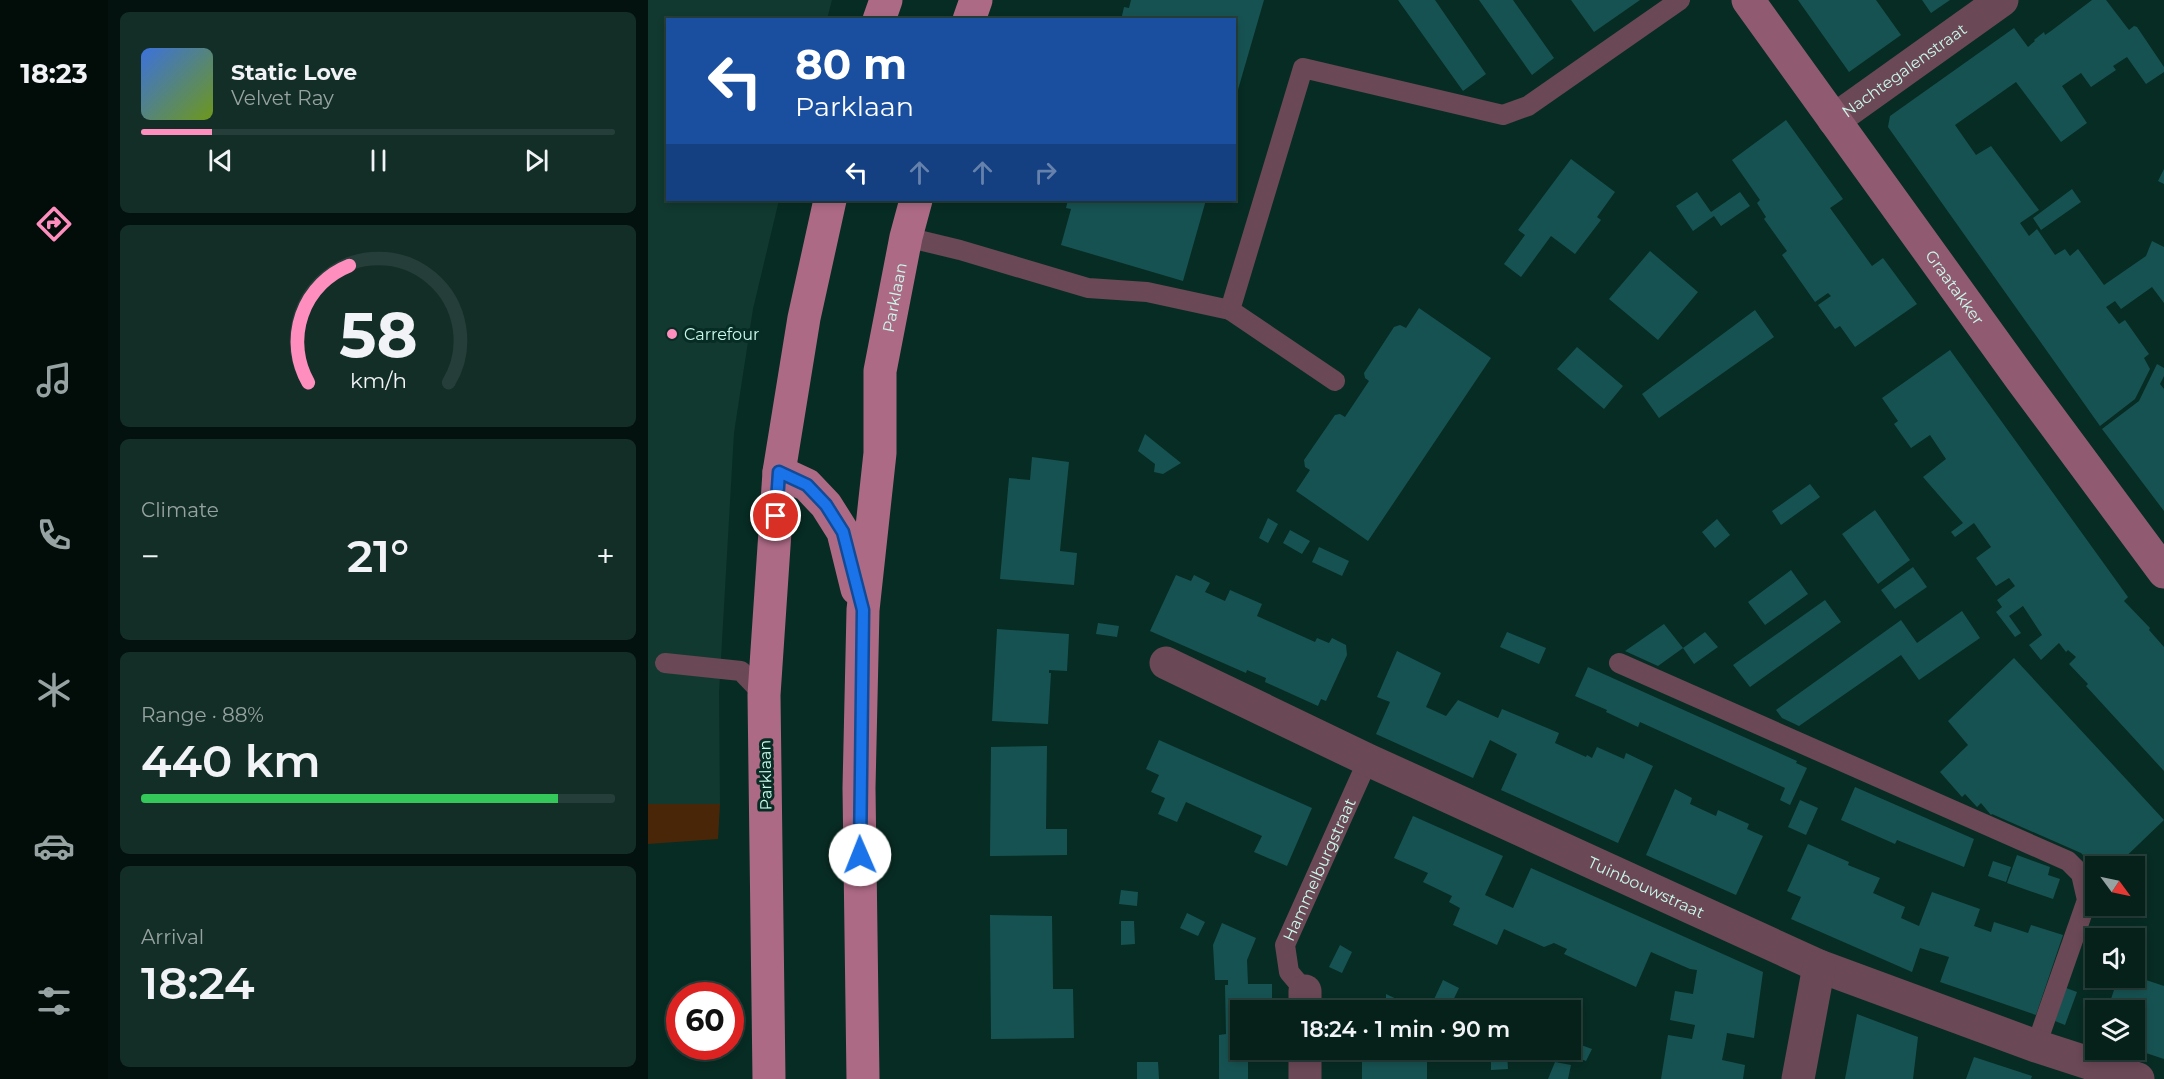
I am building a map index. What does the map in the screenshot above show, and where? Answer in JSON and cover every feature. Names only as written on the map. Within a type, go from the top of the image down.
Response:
[{"type":"main road","points":[[880,18],[886,0]]},
{"type":"main road","points":[[970,18],[976,0]]},
{"type":"main road","name":"Parklaan","points":[[769,1079],[764,695],[779,472],[804,318],[830,201]]},
{"type":"main road","name":"Parklaan","points":[[863,1079],[859,788],[863,610],[880,453],[880,371],[906,237],[916,201]]},
{"type":"main road","name":"Parklaan","points":[[779,472],[807,485],[826,505],[843,532],[863,610]]},
{"type":"street","name":"Graatakker","points":[[1748,0],[2164,572]]},
{"type":"street","name":"Nachtegalenstraat","points":[[1834,120],[2002,0]]},
{"type":"street","name":"Tuinbouwstraat","points":[[1166,663],[1368,760],[1819,966],[2036,1046],[2138,1079]]},
{"type":"street","points":[[1798,1079],[1819,966]]},
{"type":"street","points":[[1305,1060],[1305,1079]]},
{"type":"lane","points":[[1230,310],[1303,68],[1503,115],[1528,106],[1680,0]]},
{"type":"lane","points":[[906,237],[960,250],[1088,288],[1147,292],[1230,310],[1335,381]]},
{"type":"lane","points":[[665,663],[741,671],[764,695]]},
{"type":"lane","points":[[1619,663],[2068,861],[2081,874],[2087,900],[2036,1046]]},
{"type":"lane","name":"Hammelburgstraat","points":[[1304,1000],[1289,972],[1284,945],[1368,760]]},
{"type":"shaded area","points":[[648,0],[832,0],[827,18],[666,18],[666,201],[779,201],[753,309],[734,433],[719,693],[720,804],[648,804]]},
{"type":"shaded area","points":[[648,804],[720,804],[718,839],[648,844]]},
{"type":"building","points":[[1131,0],[1264,0],[1236,97],[1236,18],[1121,18],[1124,7],[1129,8]]},
{"type":"building","points":[[1398,0],[1435,0],[1486,74],[1463,91]]},
{"type":"building","points":[[1479,0],[1513,0],[1554,58],[1532,75]]},
{"type":"building","points":[[1571,0],[1640,0],[1594,32]]},
{"type":"building","points":[[1798,0],[1876,0],[1901,35],[1849,72]]},
{"type":"building","points":[[1922,0],[1950,0],[1931,13]]},
{"type":"building","points":[[2092,0],[2106,0],[2129,30],[2134,26],[2137,27],[2164,67],[2164,72],[2146,84],[2127,57],[2113,66],[2116,70],[2091,87],[2081,73],[2062,86],[2087,123],[2061,142],[2016,82],[1955,125],[1976,155],[1991,146],[2039,210],[2020,223],[2029,236],[2037,229],[2055,255],[2065,249],[2070,256],[2078,249],[2104,285],[2146,256],[2152,241],[2164,247],[2164,303],[2152,287],[2121,309],[2115,301],[2106,307],[2119,324],[2125,320],[2149,354],[2144,358],[2150,369],[2135,399],[2100,426],[1888,127],[1890,116],[2014,28],[2028,47],[2044,32],[2045,35]]},
{"type":"building","points":[[1786,120],[1843,199],[1830,208],[1872,266],[1883,258],[1917,304],[1855,347],[1840,326],[1835,329],[1818,305],[1831,296],[1828,293],[1815,302],[1782,255],[1787,251],[1764,219],[1766,217],[1757,203],[1760,200],[1732,160]]},
{"type":"building","points":[[1571,159],[1615,192],[1597,217],[1601,220],[1575,254],[1551,236],[1521,277],[1504,264],[1525,235],[1518,230]]},
{"type":"building","points":[[2164,169],[2164,184],[2158,181]]},
{"type":"building","points":[[2072,189],[2081,202],[2041,230],[2033,218]]},
{"type":"building","points":[[1697,192],[1711,212],[1740,192],[1750,206],[1721,226],[1714,216],[1693,231],[1676,206]]},
{"type":"building","points":[[1068,201],[1206,201],[1183,281],[1061,245],[1071,209],[1066,208]]},
{"type":"building","points":[[1650,251],[1698,292],[1658,340],[1609,299]]},
{"type":"building","points":[[1419,308],[1491,358],[1368,541],[1296,491],[1310,470],[1305,467],[1304,460],[1335,415],[1340,414],[1345,417],[1369,381],[1365,378],[1364,373],[1394,327],[1400,325],[1406,328]]},
{"type":"building","points":[[1755,310],[1774,337],[1659,418],[1642,394]]},
{"type":"building","points":[[1577,347],[1623,386],[1604,409],[1557,369]]},
{"type":"building","points":[[1950,350],[2128,597],[2124,601],[2150,628],[2149,630],[2164,647],[2164,771],[2086,686],[2088,684],[2069,664],[2076,657],[2068,650],[2066,652],[2059,643],[2041,660],[2029,645],[2042,635],[2023,606],[2009,616],[2021,633],[2015,637],[1996,612],[2002,607],[1997,600],[2015,586],[2009,578],[1996,586],[1976,558],[1991,547],[1974,523],[1955,537],[1951,532],[1963,523],[1923,477],[1946,459],[1930,435],[1911,448],[1894,424],[1898,421],[1882,398]]},
{"type":"building","points":[[2157,364],[2164,368],[2164,376],[2160,384],[2164,389],[2164,511],[2102,429],[2139,401]]},
{"type":"building","points":[[1145,434],[1181,463],[1163,474],[1154,472],[1155,464],[1138,451]]},
{"type":"building","points":[[1032,457],[1069,462],[1060,551],[1077,553],[1074,585],[1000,579],[1009,478],[1030,480]]},
{"type":"building","points":[[1810,484],[1820,497],[1781,525],[1772,511]]},
{"type":"building","points":[[1875,510],[1910,560],[1878,584],[1842,534]]},
{"type":"building","points":[[1268,518],[1278,524],[1268,543],[1259,538]]},
{"type":"building","points":[[1717,519],[1730,535],[1715,548],[1702,532]]},
{"type":"building","points":[[1290,530],[1310,541],[1302,554],[1283,543]]},
{"type":"building","points":[[1319,547],[1349,561],[1342,576],[1312,562]]},
{"type":"building","points":[[1913,567],[1927,587],[1895,609],[1881,590]]},
{"type":"building","points":[[1791,570],[1808,594],[1765,625],[1748,602]]},
{"type":"building","points":[[1176,575],[1191,581],[1194,575],[1210,583],[1205,592],[1225,601],[1230,590],[1262,604],[1257,616],[1315,642],[1317,638],[1329,643],[1332,638],[1346,645],[1347,655],[1326,701],[1321,699],[1318,706],[1265,682],[1266,678],[1247,670],[1246,673],[1150,631]]},
{"type":"building","points":[[1825,600],[1841,622],[1750,687],[1733,665]]},
{"type":"building","points":[[1962,611],[1980,638],[1919,680],[1901,655],[1799,726],[1782,718],[1776,710],[1901,620],[1917,643]]},
{"type":"building","points":[[1098,623],[1119,626],[1117,637],[1096,634]]},
{"type":"building","points":[[1664,624],[1683,648],[1658,666],[1625,651]]},
{"type":"building","points":[[997,629],[1069,634],[1067,671],[1049,670],[1051,673],[1048,724],[992,721]]},
{"type":"building","points":[[1507,632],[1546,648],[1539,664],[1500,647]]},
{"type":"building","points":[[1705,632],[1718,647],[1694,664],[1683,648]]},
{"type":"building","points":[[1397,651],[1441,673],[1426,707],[1446,716],[1458,700],[1498,718],[1502,709],[1559,733],[1555,743],[1586,757],[1587,755],[1592,758],[1597,747],[1624,759],[1626,753],[1653,766],[1618,843],[1501,790],[1517,754],[1490,740],[1473,778],[1376,734],[1390,702],[1377,697]]},
{"type":"building","points":[[2014,658],[2164,820],[2126,856],[2085,857],[2081,853],[1991,815],[1981,803],[1977,807],[1965,794],[1962,797],[1940,772],[1968,745],[1948,721]]},
{"type":"building","points":[[1588,667],[1797,761],[1796,763],[1807,768],[1790,805],[1780,800],[1785,788],[1640,722],[1638,727],[1575,696]]},
{"type":"building","points":[[1159,740],[1312,808],[1287,866],[1254,852],[1262,836],[1186,802],[1177,822],[1158,814],[1165,798],[1151,792],[1159,775],[1146,769]]},
{"type":"building","points":[[1047,746],[1046,829],[1067,829],[1067,855],[990,856],[991,747]]},
{"type":"building","points":[[1855,787],[1974,839],[1964,867],[1897,840],[1895,844],[1841,820]]},
{"type":"building","points":[[1675,789],[1692,798],[1690,804],[1716,816],[1718,810],[1749,824],[1747,829],[1763,836],[1736,895],[1646,855]]},
{"type":"building","points":[[1800,800],[1818,808],[1806,835],[1788,827]]},
{"type":"building","points":[[1413,816],[1503,856],[1485,895],[1513,908],[1531,868],[1763,972],[1754,1038],[1727,1033],[1722,1060],[1745,1065],[1743,1079],[1661,1079],[1668,1035],[1692,1039],[1695,1025],[1670,1020],[1675,991],[1693,994],[1697,970],[1651,952],[1636,987],[1564,954],[1567,949],[1554,943],[1544,947],[1504,929],[1497,945],[1453,925],[1460,908],[1449,902],[1452,896],[1423,882],[1428,873],[1394,858]]},
{"type":"building","points":[[1808,844],[1849,862],[1848,865],[1880,878],[1873,893],[1905,907],[1901,918],[1919,926],[1932,892],[1980,909],[1974,926],[1991,932],[1994,922],[2028,933],[2031,925],[2063,935],[2036,1015],[1940,982],[1949,957],[1920,948],[1912,972],[1791,919],[1801,897],[1787,891]]},
{"type":"building","points":[[2017,855],[2050,867],[2048,875],[2060,879],[2053,899],[2007,883]]},
{"type":"building","points":[[1993,861],[2011,867],[2006,882],[1988,876]]},
{"type":"building","points":[[1121,890],[1138,892],[1137,906],[1119,904]]},
{"type":"building","points":[[1187,913],[1205,922],[1198,936],[1180,928]]},
{"type":"building","points":[[990,915],[1052,916],[1053,989],[1073,989],[1074,1038],[991,1039]]},
{"type":"building","points":[[1121,921],[1134,921],[1135,944],[1121,945]]},
{"type":"building","points":[[1222,923],[1256,938],[1247,960],[1248,984],[1272,984],[1272,1000],[1230,1000],[1230,1060],[1248,1060],[1248,1079],[1219,1079],[1219,1035],[1226,1034],[1225,985],[1228,985],[1228,980],[1215,980],[1213,945]]},
{"type":"building","points":[[1340,945],[1352,952],[1342,973],[1329,967]]},
{"type":"building","points":[[1443,980],[1459,988],[1453,1000],[1434,1000]]},
{"type":"building","points":[[2145,980],[2164,986],[2164,1059],[2145,1053],[2145,1000],[2111,1000],[2115,988],[2145,988]]},
{"type":"building","points":[[2066,988],[2077,992],[2065,1025],[2055,1021]]},
{"type":"building","points":[[1386,994],[1399,1000],[1386,1000]]},
{"type":"building","points":[[1857,1014],[1918,1037],[1913,1079],[1845,1079]]},
{"type":"building","points":[[1581,1045],[1592,1049],[1586,1061],[1581,1059]]},
{"type":"building","points":[[1974,1057],[2032,1076],[2031,1079],[1966,1079]]},
{"type":"building","points":[[1362,1060],[1427,1060],[1427,1079],[1362,1079]]},
{"type":"building","points":[[1491,1060],[1507,1060],[1508,1069],[1491,1070]]},
{"type":"building","points":[[1137,1062],[1158,1062],[1159,1079],[1137,1079]]},
{"type":"building","points":[[1555,1062],[1571,1065],[1568,1079],[1548,1079]]},
{"type":"place","name":"Carrefour","points":[[672,334]]},
{"type":"route","points":[[776,516],[779,472],[807,485],[826,505],[843,532],[863,610],[859,788],[860,855]]}]
